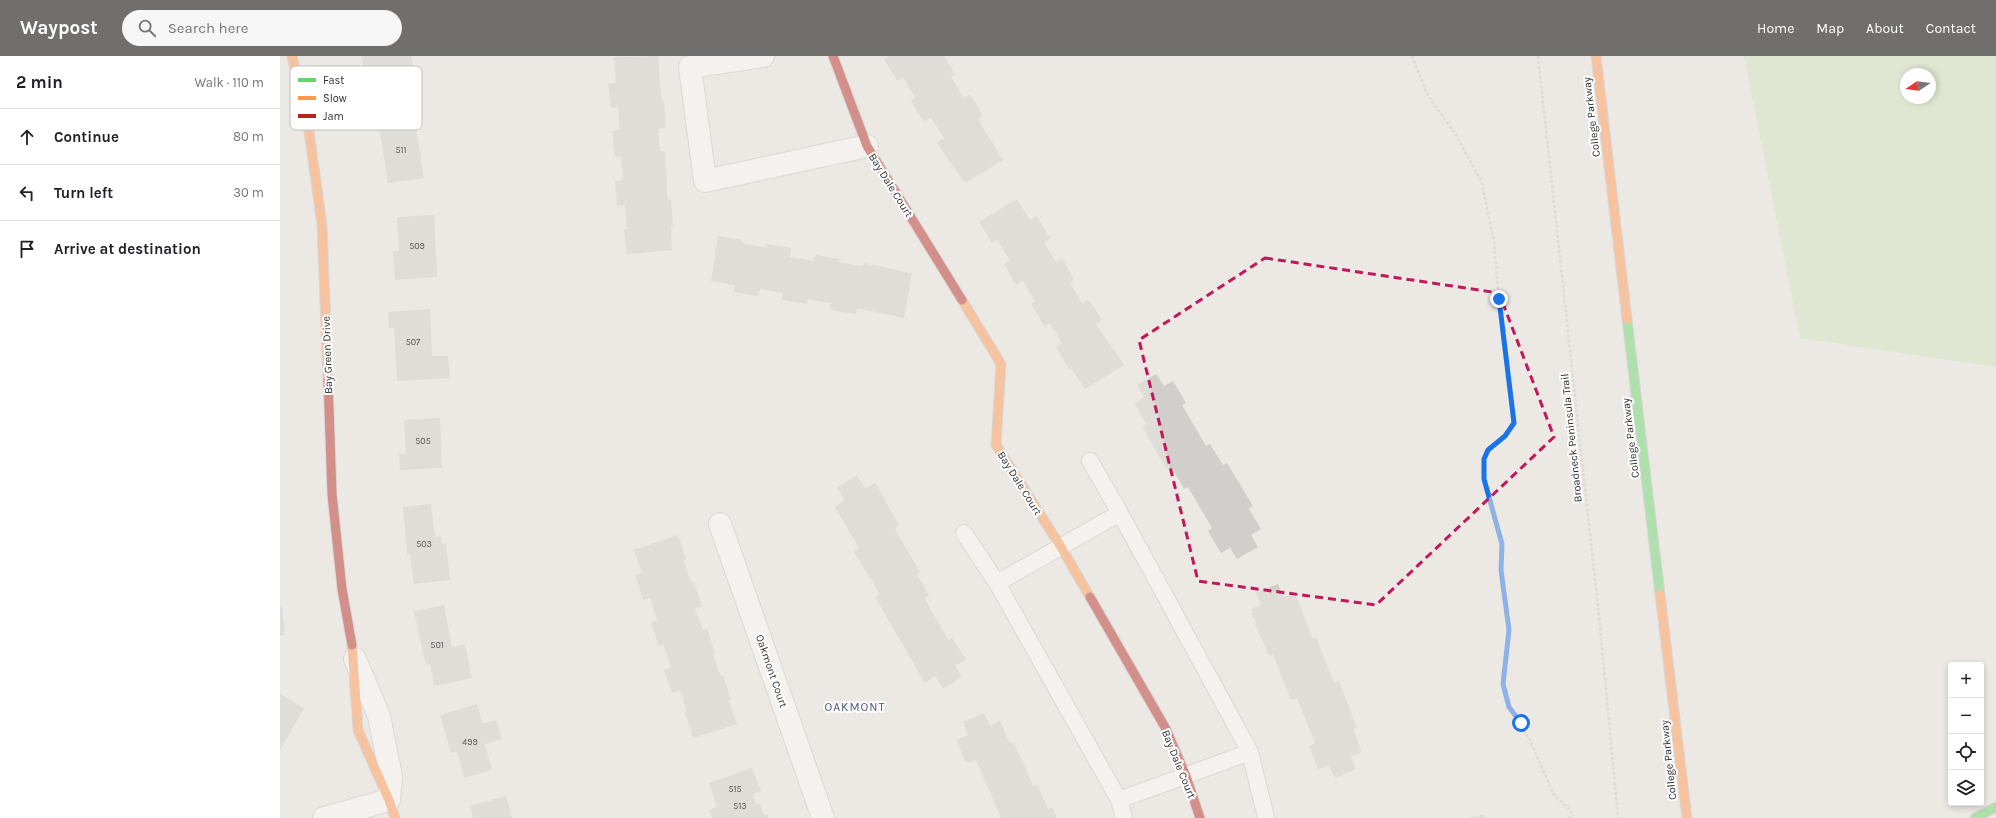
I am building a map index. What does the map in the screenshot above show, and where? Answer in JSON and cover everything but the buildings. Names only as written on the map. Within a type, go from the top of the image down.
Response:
[{"type":"street","name":"Bay Green Drive","points":[[292,56],[294,66]]},
{"type":"street","name":"Bay Dale Court","points":[[763,56],[690,67],[705,181],[867,146]]},
{"type":"street","name":"Bay Dale Court","points":[[833,56],[867,146],[1001,364],[996,445],[1061,547],[1166,730],[1186,776],[1200,818]]},
{"type":"street","name":"College Parkway","points":[[1596,56],[1687,818]]},
{"type":"street","name":"Bay Green Drive","points":[[309,130],[322,225],[332,494],[342,589],[354,656],[380,716],[391,776],[392,809]]},
{"type":"street","name":"Oakmont Court","points":[[720,524],[823,818]]},
{"type":"street","points":[[1975,818],[1996,807]]},
{"type":"street","points":[[324,818],[392,809]]},
{"type":"lane","points":[[1090,461],[1120,513],[1250,752],[1266,818]]},
{"type":"lane","points":[[996,583],[1120,513]]},
{"type":"lane","points":[[964,533],[996,583],[1119,800],[1124,818]]},
{"type":"lane","points":[[1119,800],[1250,752]]},
{"type":"path","points":[[1413,56],[1427,94],[1456,135],[1482,183],[1494,242],[1499,299],[1514,413],[1514,423],[1505,436],[1488,450],[1484,459],[1484,479],[1502,544],[1501,570],[1509,630],[1503,684],[1509,707],[1530,740],[1554,795],[1571,811],[1570,818]]},
{"type":"path","name":"Broadneck Peninsula Trail","points":[[1538,56],[1600,626],[1618,818]]},
{"type":"highlighted area","points":[[1265,258],[1499,293],[1554,437],[1376,605],[1198,581],[1139,340]]},
{"type":"green space","points":[[1744,56],[1996,56],[1996,367],[1800,338]]},
{"type":"traffic: fast","points":[[1627,319],[1660,594]]},
{"type":"traffic: fast","points":[[1975,818],[1996,807]]},
{"type":"traffic: slow","points":[[292,56],[294,66]]},
{"type":"traffic: slow","points":[[1596,56],[1627,319]]},
{"type":"traffic: slow","points":[[309,130],[322,225],[328,380]]},
{"type":"traffic: slow","points":[[962,300],[1001,364],[996,445],[1061,547],[1090,597]]},
{"type":"traffic: slow","points":[[1660,594],[1687,818]]},
{"type":"traffic: slow","points":[[352,645],[358,730],[389,800],[395,818]]},
{"type":"traffic: jam","points":[[833,56],[867,146],[962,300]]},
{"type":"traffic: jam","points":[[328,380],[332,494],[342,589],[352,645]]},
{"type":"traffic: jam","points":[[1090,597],[1166,729],[1186,776],[1200,818]]},
{"type":"district","name":"OAKMONT","points":[[855,707]]},
{"type":"route","points":[[1499,299],[1514,413],[1514,423],[1505,436],[1488,450],[1484,459],[1484,479],[1502,544],[1501,570],[1509,630],[1505,655],[1503,684],[1509,707],[1521,723]]}]
